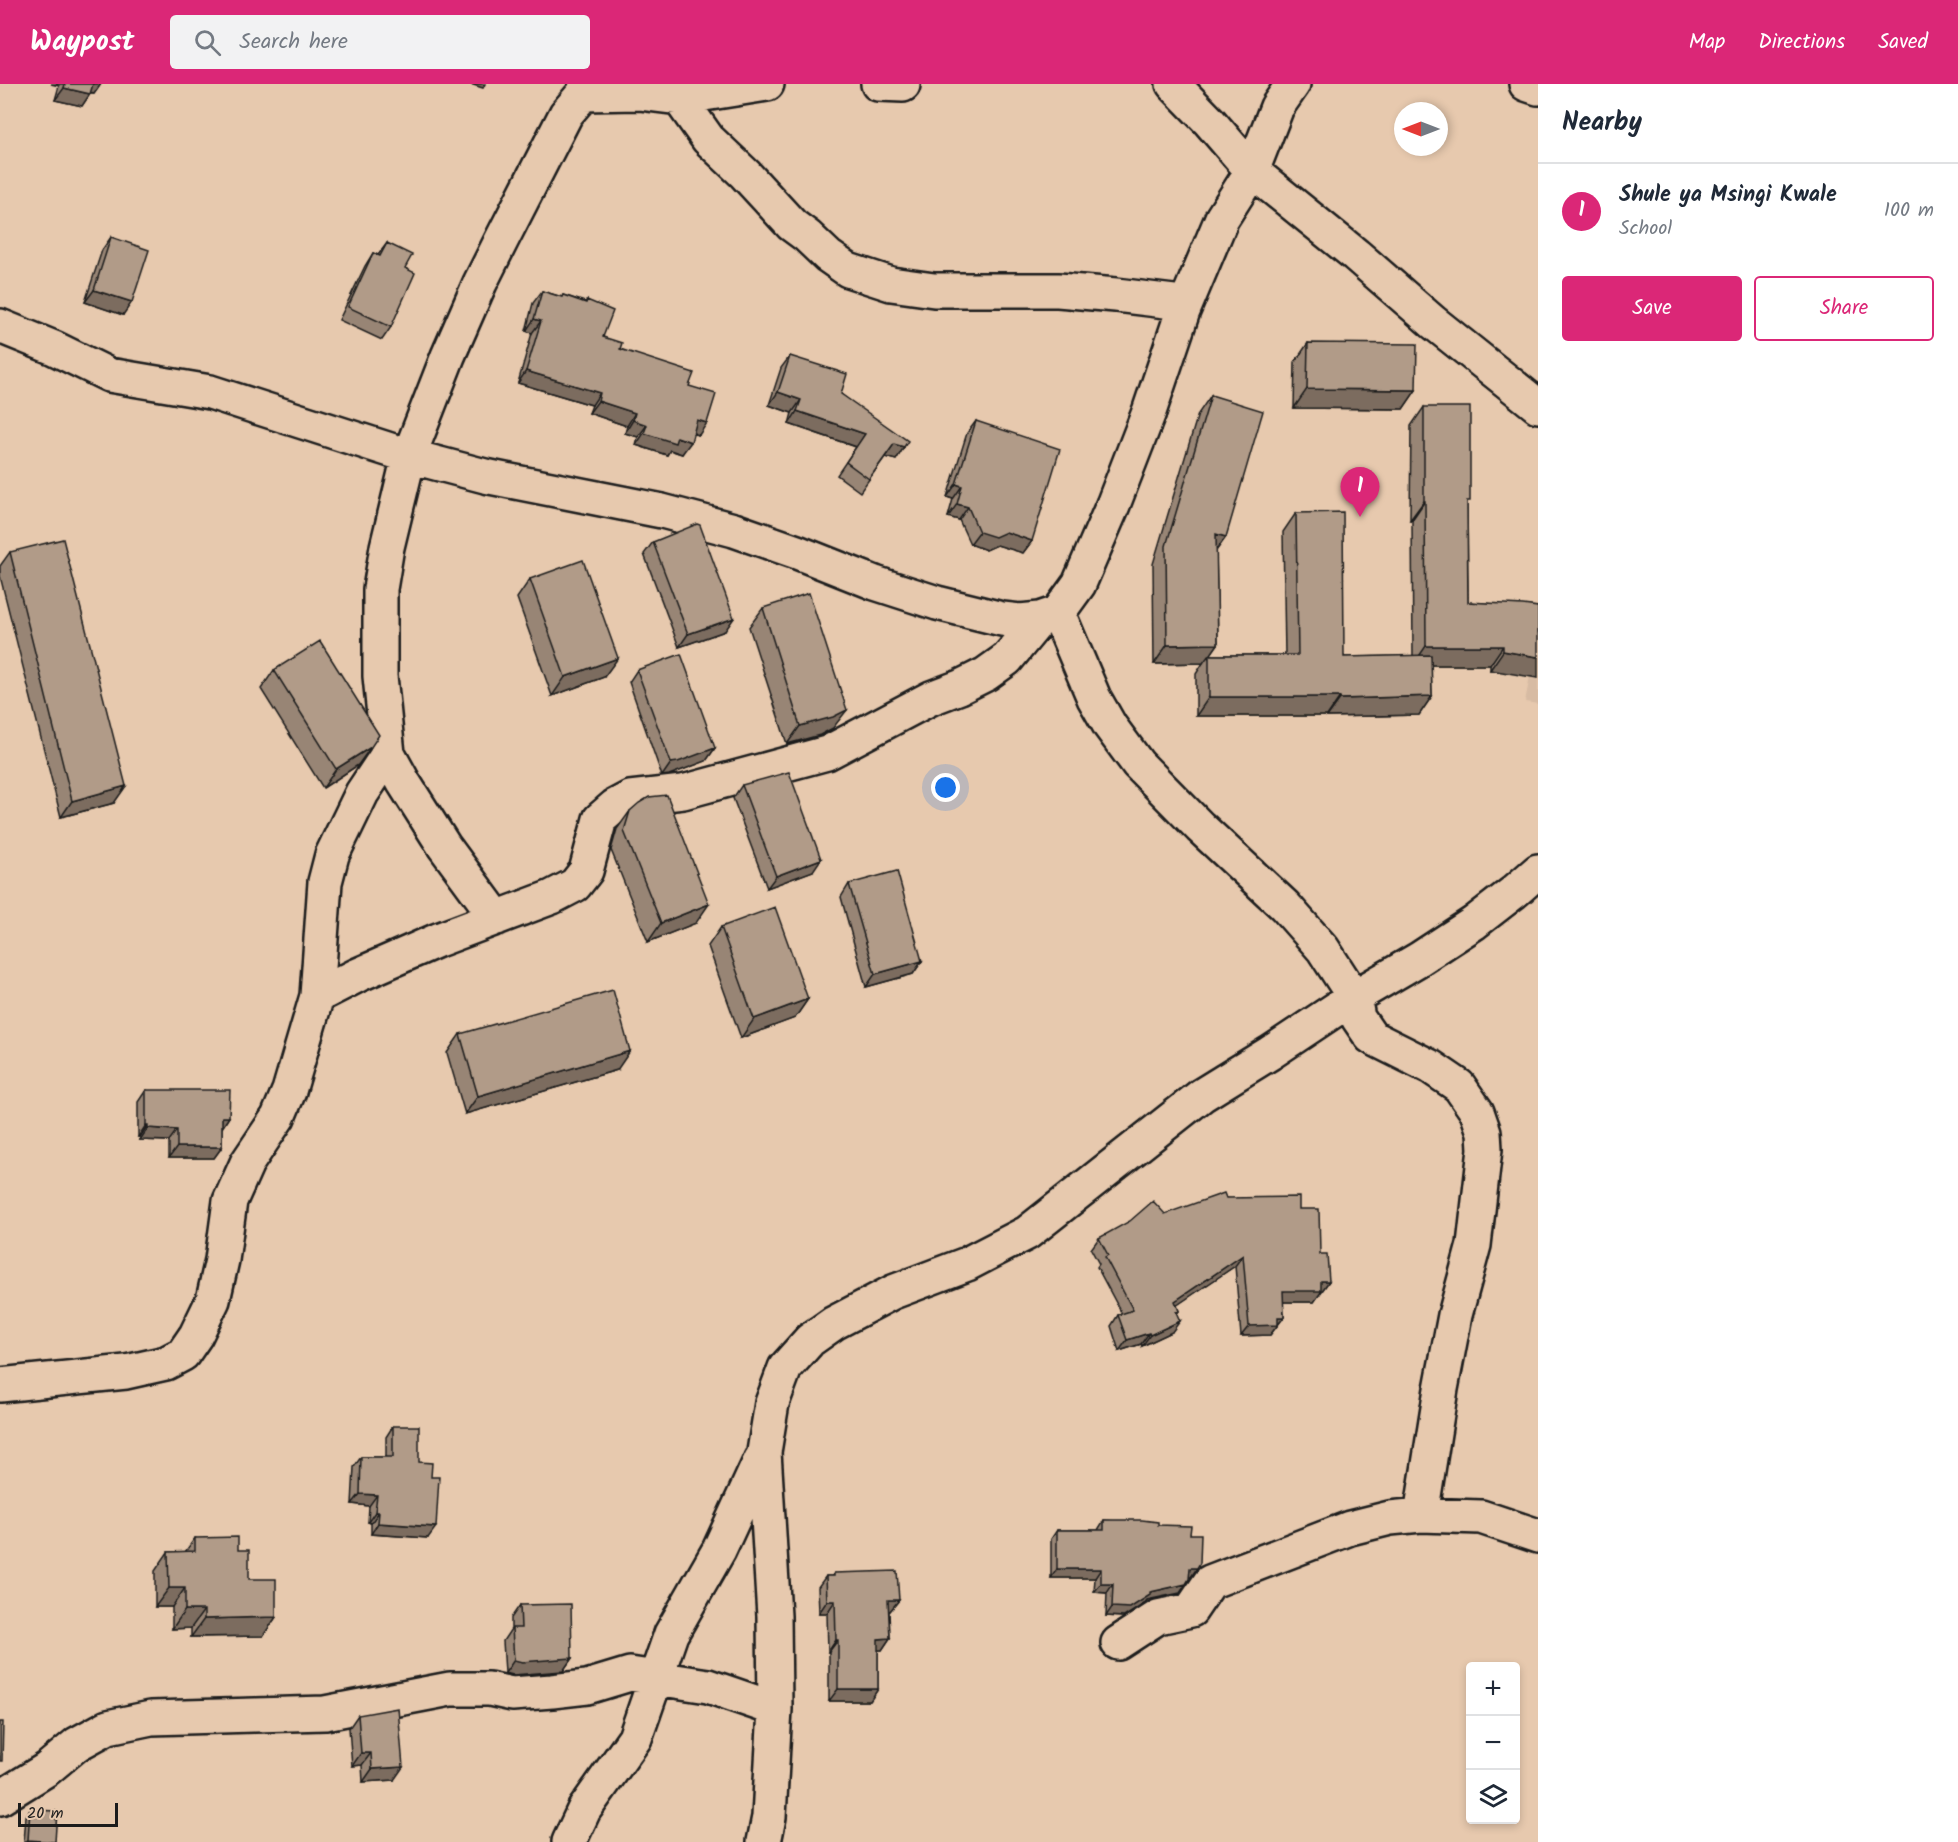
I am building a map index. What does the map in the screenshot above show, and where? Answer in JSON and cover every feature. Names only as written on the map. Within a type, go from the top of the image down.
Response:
[{"type":"street","points":[[497,918],[444,846],[388,754],[380,676],[380,589],[387,547],[409,456],[480,282],[566,114],[585,89],[680,98],[767,84]]},
{"type":"street","points":[[1173,84],[1252,171],[1538,406]]},
{"type":"street","points":[[317,996],[399,957],[552,897],[575,885],[586,871],[600,819],[630,798],[683,792],[827,753],[931,698],[986,674],[1007,659],[1079,584],[1113,505],[1149,412],[1183,311],[1222,218],[1252,171],[1277,107],[1293,84]]},
{"type":"street","points":[[1526,84],[1538,88]]},
{"type":"street","points":[[680,98],[708,139],[746,174],[792,225],[848,270],[891,284],[934,290],[1058,290],[1174,302]]},
{"type":"street","points":[[0,326],[54,348],[109,375],[210,392],[409,456],[485,476],[662,511],[734,530],[875,583],[937,603],[1002,619],[1020,621],[1049,616]]},
{"type":"street","points":[[1049,616],[1110,726],[1138,764],[1200,827],[1285,906],[1323,949],[1354,997],[1358,1018],[1371,1037],[1431,1067],[1459,1086],[1477,1112],[1484,1132],[1485,1149],[1474,1245],[1453,1326],[1421,1515]]},
{"type":"street","points":[[0,1385],[126,1372],[166,1363],[183,1354],[196,1335],[213,1300],[222,1260],[230,1201],[247,1163],[278,1117],[289,1091],[317,996],[325,882],[332,855],[362,793],[388,754]]},
{"type":"street","points":[[764,1842],[770,1817],[775,1709],[774,1616],[764,1452],[772,1403],[785,1368],[810,1340],[834,1323],[893,1292],[967,1264],[1027,1233],[1202,1095],[1474,923],[1538,871]]},
{"type":"street","points":[[569,1842],[584,1810],[635,1738],[671,1634],[719,1550],[764,1452]]},
{"type":"street","points":[[1118,1643],[1158,1617],[1191,1610],[1210,1582],[1350,1528],[1390,1518],[1421,1515],[1481,1517],[1538,1536]]},
{"type":"street","points":[[0,1798],[47,1769],[77,1744],[108,1726],[152,1718],[325,1713],[450,1689],[489,1689],[512,1694],[587,1687],[630,1674],[708,1686],[775,1709]]},
{"type":"shaded area","points":[[1538,634],[1538,704],[1525,702]]},
{"type":"building","points":[[65,84],[93,84],[90,94],[64,88]]},
{"type":"building","points":[[111,237],[149,250],[132,302],[94,290]]},
{"type":"building","points":[[387,243],[412,255],[405,268],[415,273],[391,327],[348,307],[373,253],[380,256]]},
{"type":"building","points":[[542,291],[586,303],[587,300],[613,311],[603,337],[622,343],[620,349],[694,373],[689,386],[716,394],[707,423],[697,420],[691,442],[677,437],[675,443],[644,433],[647,425],[633,420],[635,413],[598,401],[600,393],[526,371],[541,321],[534,319]]},
{"type":"building","points":[[1308,343],[1417,344],[1416,390],[1307,389]]},
{"type":"building","points":[[790,356],[847,374],[841,394],[908,441],[904,447],[894,444],[869,479],[846,462],[865,434],[797,411],[801,400],[778,392]]},
{"type":"building","points":[[1211,395],[1263,411],[1226,537],[1216,534],[1218,644],[1167,645],[1166,546]]},
{"type":"building","points":[[1424,407],[1470,407],[1470,501],[1467,501],[1468,602],[1538,607],[1538,657],[1503,651],[1503,646],[1426,646]]},
{"type":"building","points":[[976,421],[1060,449],[1032,541],[1006,532],[995,537],[979,532],[968,507],[957,504],[962,486],[956,484]]},
{"type":"building","points":[[1343,512],[1344,657],[1431,655],[1432,696],[1340,699],[1340,697],[1209,697],[1209,655],[1298,655],[1296,513]]},
{"type":"building","points":[[697,524],[700,525],[734,618],[688,634],[653,542]]},
{"type":"building","points":[[63,539],[126,786],[72,801],[10,552]]},
{"type":"building","points":[[583,560],[618,658],[565,677],[530,579]]},
{"type":"building","points":[[809,593],[847,710],[833,717],[800,726],[763,608]]},
{"type":"building","points":[[320,641],[379,735],[371,747],[336,769],[274,670]]},
{"type":"building","points":[[681,654],[715,748],[671,763],[637,670]]},
{"type":"building","points":[[789,772],[821,859],[776,876],[742,785]]},
{"type":"building","points":[[667,795],[709,904],[661,923],[624,831],[630,811],[639,803],[649,797]]},
{"type":"building","points":[[897,871],[922,961],[875,974],[849,884]]},
{"type":"building","points":[[775,907],[808,999],[754,1019],[721,927]]},
{"type":"building","points":[[613,990],[630,1051],[478,1096],[460,1034]]},
{"type":"building","points":[[146,1090],[230,1090],[229,1117],[222,1117],[222,1147],[177,1147],[177,1130],[148,1128],[146,1125]]},
{"type":"building","points":[[1224,1193],[1226,1198],[1299,1197],[1299,1209],[1319,1209],[1320,1254],[1327,1254],[1329,1281],[1321,1281],[1321,1291],[1283,1291],[1284,1317],[1278,1317],[1278,1325],[1249,1326],[1243,1255],[1175,1301],[1180,1321],[1150,1335],[1149,1333],[1127,1340],[1118,1315],[1133,1310],[1105,1257],[1108,1255],[1099,1238],[1130,1221],[1153,1201],[1165,1214]]},
{"type":"building","points":[[393,1426],[419,1426],[419,1462],[432,1463],[431,1477],[439,1477],[436,1527],[378,1523],[379,1512],[375,1512],[377,1495],[360,1494],[361,1457],[393,1457]]},
{"type":"building","points":[[1104,1520],[1142,1520],[1158,1522],[1158,1525],[1191,1526],[1190,1534],[1201,1534],[1200,1563],[1197,1568],[1190,1568],[1186,1584],[1150,1592],[1150,1595],[1130,1608],[1112,1607],[1113,1584],[1101,1584],[1101,1569],[1057,1569],[1057,1530],[1104,1530]]},
{"type":"building","points":[[238,1537],[238,1550],[249,1550],[249,1579],[276,1579],[276,1617],[204,1619],[204,1610],[185,1610],[185,1588],[169,1588],[168,1552],[195,1551],[195,1538]]},
{"type":"building","points":[[897,1571],[899,1600],[888,1600],[890,1638],[878,1639],[878,1689],[838,1689],[835,1601],[827,1601],[826,1576],[834,1576],[834,1573]]},
{"type":"building","points":[[571,1604],[572,1658],[522,1662],[514,1660],[512,1628],[521,1628],[520,1605]]},
{"type":"building","points":[[398,1708],[403,1767],[372,1769],[371,1753],[361,1753],[358,1715]]},
{"type":"building","points":[[0,1722],[3,1722],[2,1761],[0,1761]]},
{"type":"building","points":[[30,1810],[57,1811],[55,1842],[28,1840]]},
{"type":"place","name":"Shule ya Msingi Kwale","points":[[1360,517]]}]
